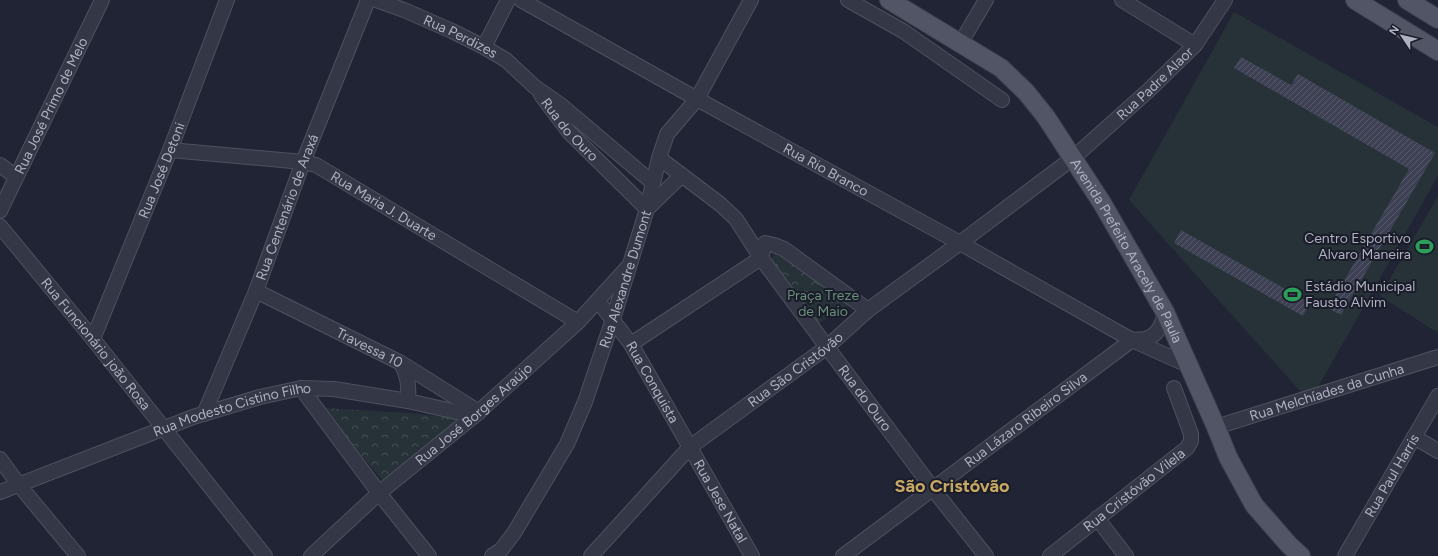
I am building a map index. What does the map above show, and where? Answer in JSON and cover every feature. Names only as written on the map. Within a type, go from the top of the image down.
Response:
[{"type":"main road","name":"Avenida Prefeito Aracely de Paula","points":[[889,0],[1001,68],[1026,92],[1046,117],[1102,204],[1165,312],[1190,366],[1228,457],[1254,504],[1289,546],[1301,556]]},
{"type":"main road","points":[[1355,0],[1438,51]]},
{"type":"main road","points":[[1407,0],[1438,19]]},
{"type":"street","name":"Rua José Primo de Melo","points":[[0,210],[102,0]]},
{"type":"street","name":"Rua José Detoni","points":[[93,339],[170,150],[227,0]]},
{"type":"street","name":"Rua Centenário de Araxá","points":[[204,414],[256,291],[303,162],[368,0]]},
{"type":"street","name":"Rua Perdizes","points":[[376,0],[404,10],[484,47],[506,60],[535,87]]},
{"type":"street","points":[[484,47],[508,0]]},
{"type":"street","name":"Rua Rio Branco","points":[[521,0],[697,100],[960,243],[1132,340],[1190,366]]},
{"type":"street","name":"Rua Alexandre Dumont","points":[[492,556],[501,550],[514,533],[568,444],[585,402],[613,319],[647,209],[659,158],[667,134],[697,100],[751,0]]},
{"type":"street","points":[[848,0],[903,31],[1002,100]]},
{"type":"street","points":[[960,44],[986,0]]},
{"type":"street","points":[[1122,0],[1195,45]]},
{"type":"street","name":"Rua Padre Alaor","points":[[1073,158],[1195,45],[1225,0]]},
{"type":"street","name":"Rua do Ouro","points":[[535,87],[562,106],[653,184]]},
{"type":"street","name":"Rua do Ouro","points":[[535,87],[553,113],[569,132],[647,209]]},
{"type":"street","name":"Rua Maria J. Duarte","points":[[170,150],[303,162],[316,165],[578,322]]},
{"type":"street","name":"Rua do Ouro","points":[[659,158],[720,204],[736,219],[761,258],[827,347],[933,489],[986,556]]},
{"type":"street","name":"Rua São Cristóvão","points":[[596,554],[690,446],[827,347],[868,310],[1073,158]]},
{"type":"street","points":[[0,165],[16,177]]},
{"type":"street","points":[[647,209],[682,175]]},
{"type":"street","name":"Rua Funcionário joão Rosa","points":[[0,226],[93,339],[265,556]]},
{"type":"street","points":[[632,344],[761,258],[765,243],[784,249],[868,310]]},
{"type":"street","name":"Rua José Borges Araújo","points":[[311,556],[379,493],[477,414],[578,322],[630,265]]},
{"type":"street","name":"Travessa 10","points":[[256,291],[401,363],[477,414]]},
{"type":"street","name":"Rua Conquista","points":[[598,301],[632,344],[690,446]]},
{"type":"street","points":[[1132,340],[1145,339],[1157,332],[1163,323],[1165,312]]},
{"type":"street","name":"Rua Lázaro Ribeiro Silva","points":[[843,556],[1132,340]]},
{"type":"street","name":"Rua Melchíades da Cunha","points":[[1216,427],[1438,357]]},
{"type":"street","points":[[401,363],[408,378],[408,401]]},
{"type":"street","points":[[301,388],[379,493],[429,556]]},
{"type":"street","name":"Rua Modesto Cistino Filho","points":[[0,492],[164,428],[204,414],[301,388],[334,389],[477,414]]},
{"type":"street","name":"Rua Cristóvão Vilela","points":[[1050,556],[1186,448],[1191,441],[1191,434],[1174,388]]},
{"type":"street","name":"Rua Paul Harris","points":[[1345,556],[1438,396]]},
{"type":"street","points":[[1414,436],[1438,450]]},
{"type":"street","name":"Rua Jese Natal","points":[[690,446],[752,556]]},
{"type":"street","points":[[0,459],[19,485],[78,556]]},
{"type":"street","points":[[1097,518],[1126,556]]},
{"type":"green space","name":"Estádio Municipal Fausto Alvim","points":[[1234,12],[1438,127],[1438,176],[1317,389],[1301,392],[1129,200]]},
{"type":"green space","name":"Centro Esportivo Alvaro Maneira","points":[[1438,196],[1438,333],[1380,296]]},
{"type":"green space","name":"Praça Treze de Maio","points":[[775,254],[851,304],[818,324],[771,260]]},
{"type":"green space","points":[[322,408],[409,413],[460,419],[383,481]]},
{"type":"building","points":[[1241,57],[1291,85],[1298,74],[1435,153],[1341,315],[1328,308],[1409,169],[1234,68]]},
{"type":"building","points":[[1181,230],[1310,303],[1303,316],[1174,243]]},
{"type":"place","name":"Centro Esportivo Alvaro Maneira","points":[[1424,246]]},
{"type":"place","name":"Estádio Municipal Fausto Alvim","points":[[1292,294]]},
{"type":"district","name":"São Cristóvão","points":[[952,486]]}]
